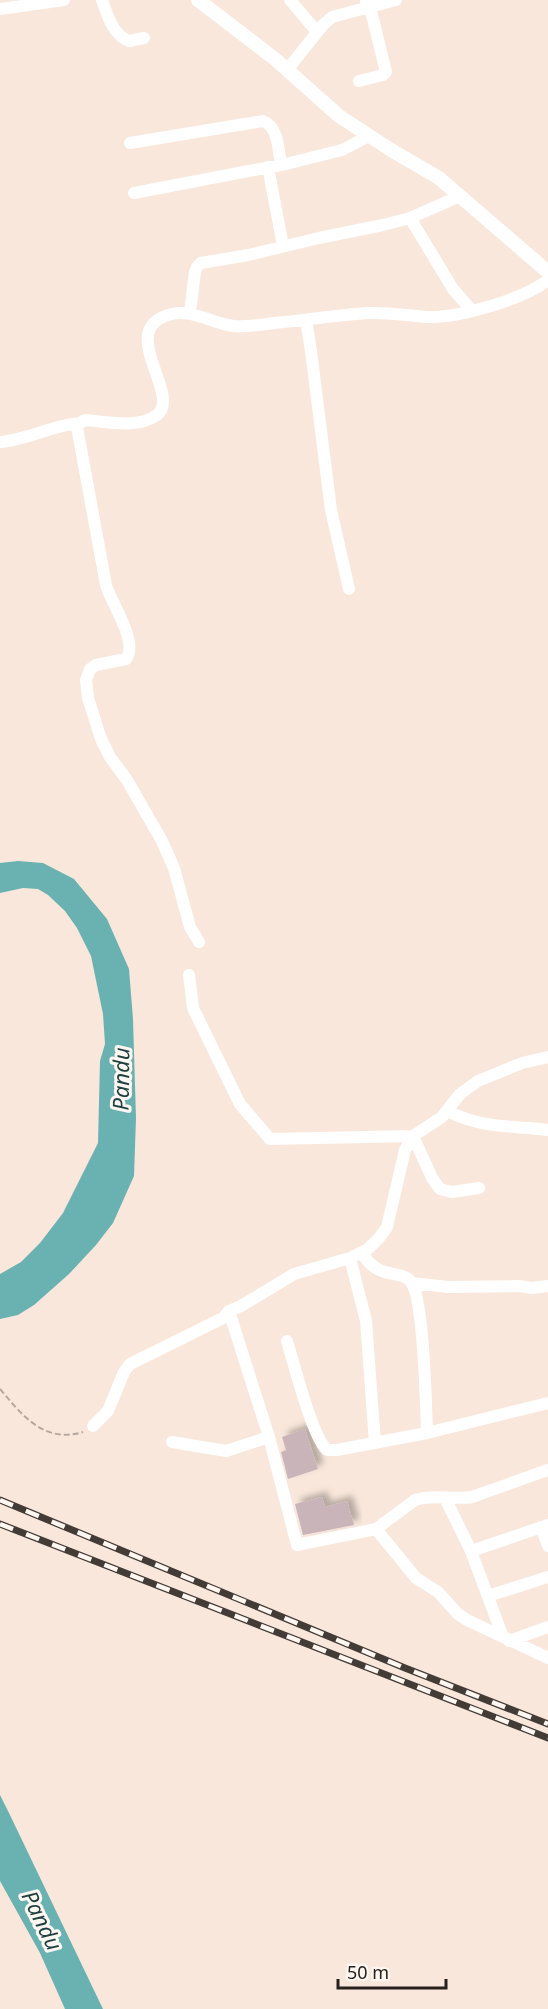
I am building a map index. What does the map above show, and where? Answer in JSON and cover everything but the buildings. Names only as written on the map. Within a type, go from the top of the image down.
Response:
[{"type":"street","points":[[0,9],[64,0]]},
{"type":"street","points":[[102,0],[114,28],[121,37],[129,41],[144,38]]},
{"type":"street","points":[[198,0],[287,70],[339,116],[439,178],[548,272]]},
{"type":"street","points":[[290,0],[317,32]]},
{"type":"street","points":[[287,70],[332,17],[367,3],[396,0]]},
{"type":"street","points":[[359,81],[383,75],[386,72],[367,3]]},
{"type":"street","points":[[130,143],[263,121],[269,123],[274,130],[283,246]]},
{"type":"street","points":[[134,193],[275,166],[342,150],[369,136]]},
{"type":"street","points":[[190,313],[195,272],[201,263],[248,255],[410,218],[460,196]]},
{"type":"street","points":[[410,218],[453,289],[472,312]]},
{"type":"street","points":[[0,442],[29,437],[57,426],[86,420],[127,423],[139,422],[156,415],[163,403],[147,342],[152,323],[162,317],[180,312],[190,313],[231,326],[370,313],[452,317],[535,289],[548,280]]},
{"type":"street","points":[[306,320],[331,510],[349,589]]},
{"type":"street","points":[[80,423],[77,430],[106,585],[126,631],[130,648],[126,659],[96,665],[90,669],[86,680],[88,698],[101,740],[162,841],[174,868],[190,927],[199,942]]},
{"type":"street","points":[[189,975],[193,1008],[240,1104],[270,1139],[413,1136]]},
{"type":"street","points":[[93,1426],[108,1411],[124,1372],[130,1364],[223,1318],[229,1311],[294,1274],[356,1255],[379,1238],[387,1227],[405,1150],[413,1136],[436,1122],[448,1111],[460,1094],[478,1081],[506,1069],[548,1057]]},
{"type":"street","points":[[448,1111],[484,1125],[548,1130]]},
{"type":"street","points":[[413,1136],[432,1178],[440,1189],[452,1192],[478,1188]]},
{"type":"street","points":[[356,1255],[376,1269],[404,1277],[412,1283],[448,1287],[532,1288],[548,1286]]},
{"type":"street","points":[[356,1255],[366,1321],[375,1443]]},
{"type":"street","points":[[412,1283],[421,1320],[428,1433]]},
{"type":"street","points":[[229,1311],[269,1437],[297,1545],[376,1529],[410,1502],[422,1498],[472,1497],[548,1470]]},
{"type":"street","points":[[287,1341],[312,1421],[323,1446],[330,1450],[428,1433],[548,1403]]},
{"type":"street","points":[[172,1442],[226,1451],[269,1437]]},
{"type":"street","points":[[445,1498],[471,1551],[506,1639]]},
{"type":"street","points":[[471,1551],[545,1526],[548,1546]]},
{"type":"street","points":[[376,1529],[416,1578],[438,1592],[458,1614],[548,1658]]},
{"type":"street","points":[[488,1596],[548,1577]]},
{"type":"street","points":[[506,1639],[548,1627]]},
{"type":"path","points":[[0,1389],[17,1410],[41,1429],[53,1434],[73,1435],[93,1426]]},
{"type":"water","name":"Pandu","points":[[18,861],[43,863],[74,879],[107,919],[129,969],[136,1118],[134,1176],[113,1223],[69,1274],[34,1305],[18,1315],[0,1319],[0,1274],[21,1262],[40,1243],[63,1213],[98,1143],[100,1061],[105,1044],[103,1014],[91,956],[77,928],[65,911],[38,889],[23,888],[0,893],[0,863]]},
{"type":"water","name":"Pandu","points":[[0,1795],[103,2009],[65,2009],[40,1953],[0,1881]]},
{"type":"railway","points":[[0,1500],[405,1668],[548,1724]]},
{"type":"railway","points":[[0,1524],[548,1738]]}]
